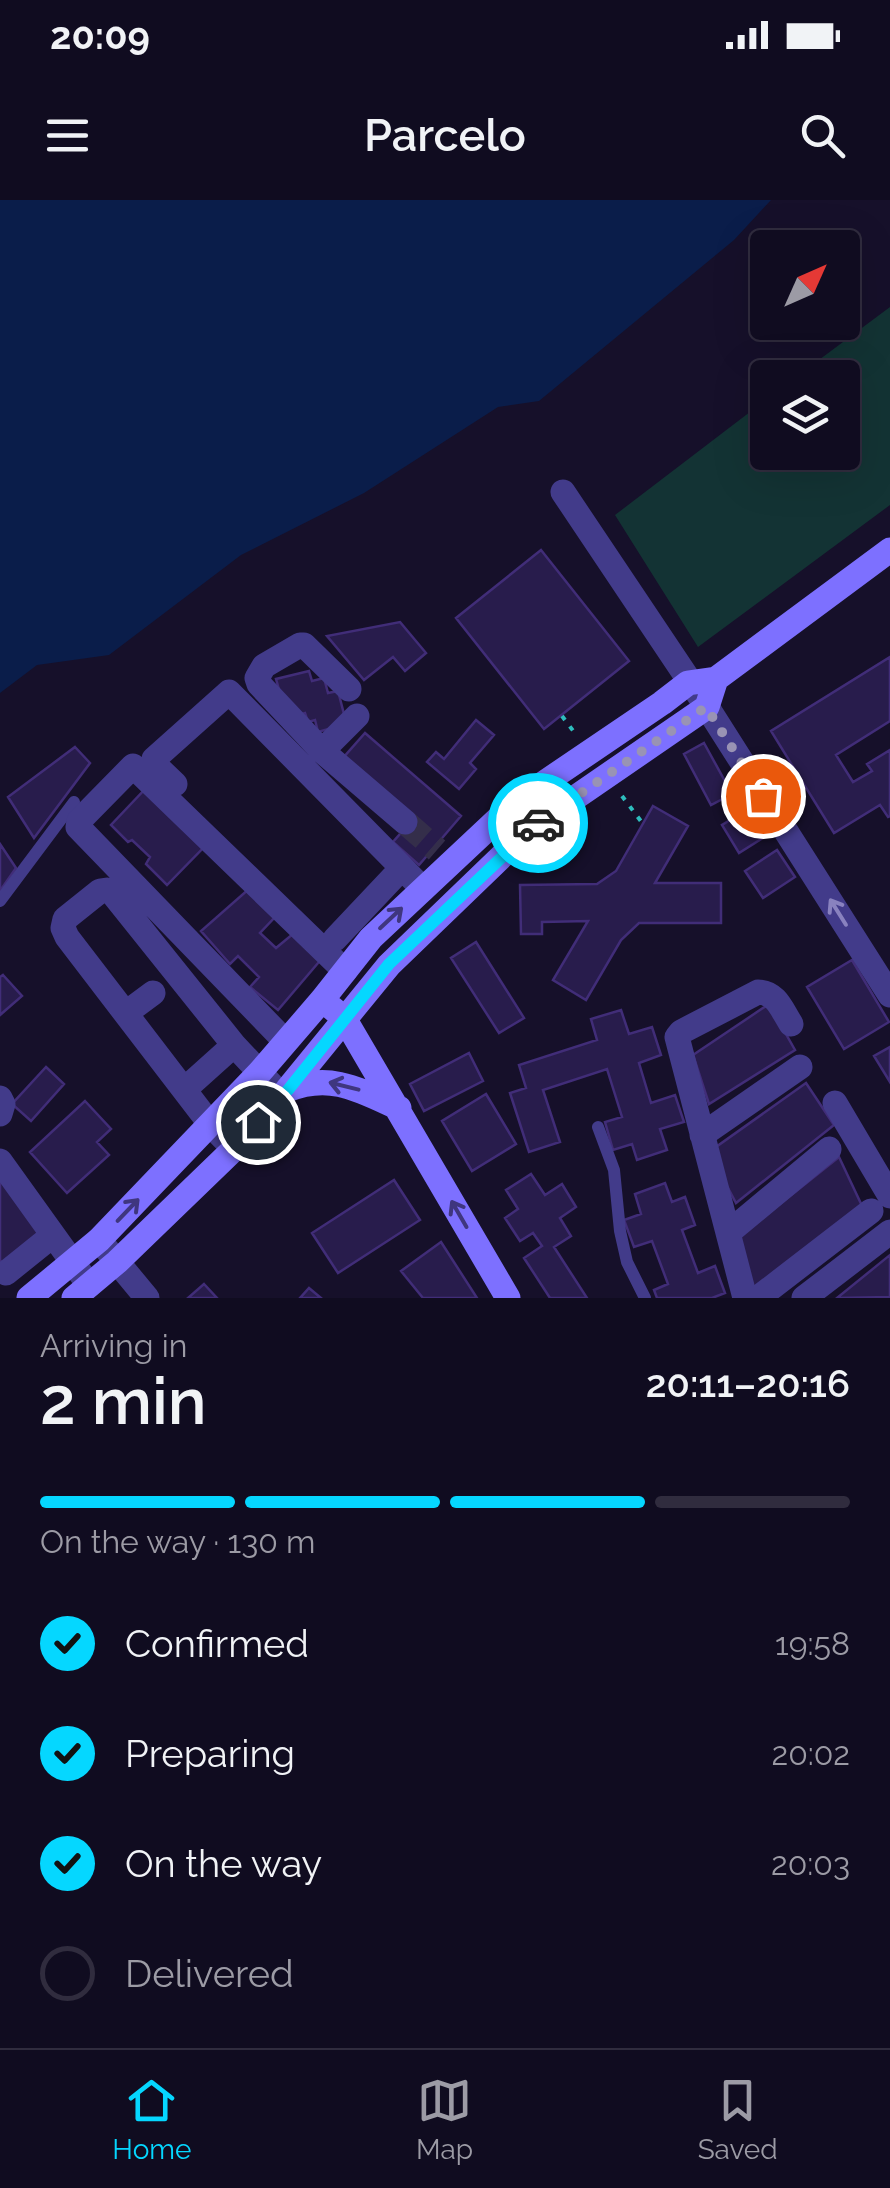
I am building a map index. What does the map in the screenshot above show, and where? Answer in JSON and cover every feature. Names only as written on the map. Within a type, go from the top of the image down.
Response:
[{"type":"main road","points":[[27,1298],[99,1240],[212,1124],[322,1000],[371,938],[423,889],[444,856],[688,682],[716,679],[890,550]]},
{"type":"main road","points":[[81,1292],[118,1262],[234,1149],[285,1093],[389,964],[530,828],[706,707],[716,679]]},
{"type":"main road","points":[[322,1000],[344,1018],[508,1298]]},
{"type":"main road","points":[[285,1093],[304,1083],[329,1082],[354,1087],[398,1108]]},
{"type":"street","points":[[563,492],[890,995]]},
{"type":"street","points":[[350,688],[304,645],[259,672],[259,684],[322,751],[405,822]]},
{"type":"street","points":[[350,965],[335,940],[154,764],[154,759],[229,692],[423,889]]},
{"type":"street","points":[[322,751],[357,716]]},
{"type":"street","points":[[286,1041],[78,827],[78,821],[134,766],[350,965]]},
{"type":"street","points":[[335,940],[402,868]]},
{"type":"street","points":[[234,1149],[67,937],[65,919],[103,890],[113,894],[234,1045],[285,1093]]},
{"type":"street","points":[[745,1298],[677,1043],[681,1032],[758,992],[774,997],[792,1024]]},
{"type":"street","points":[[126,1013],[154,993]]},
{"type":"street","points":[[185,1090],[234,1045]]},
{"type":"street","points":[[702,1135],[800,1067]]},
{"type":"street","points":[[0,1098],[0,1114]]},
{"type":"street","points":[[758,1298],[881,1203],[835,1103]]},
{"type":"street","points":[[728,1233],[829,1150]]},
{"type":"street","points":[[0,1162],[71,1263],[81,1292]]},
{"type":"street","points":[[804,1298],[890,1232]]},
{"type":"street","points":[[27,1298],[3,1269],[52,1236]]},
{"type":"street","points":[[99,1240],[147,1298]]},
{"type":"lane","points":[[0,901],[74,802]]},
{"type":"lane","points":[[598,1127],[614,1170],[627,1262],[644,1298]]},
{"type":"green space","points":[[890,307],[890,505],[698,647],[615,515],[750,412],[750,470],[860,470],[860,360],[819,360],[846,340],[860,340],[860,329]]},
{"type":"water","points":[[0,200],[771,200],[734,240],[539,401],[498,407],[364,493],[241,555],[109,655],[37,665],[0,693]]},
{"type":"building","points":[[541,550],[629,661],[544,729],[456,618]]},
{"type":"building","points":[[400,622],[426,653],[405,671],[393,657],[364,680],[327,636]]},
{"type":"building","points":[[890,657],[890,721],[836,755],[853,782],[872,771],[867,764],[890,750],[890,816],[880,805],[834,833],[771,731]]},
{"type":"building","points":[[309,671],[312,681],[324,678],[328,693],[338,691],[345,718],[339,726],[318,732],[315,720],[308,722],[305,713],[295,716],[284,707],[276,679]]},
{"type":"building","points":[[476,720],[494,735],[470,763],[476,769],[459,789],[427,762],[436,752],[444,759]]},
{"type":"building","points":[[365,733],[461,816],[419,865],[393,842],[413,819],[343,758]]},
{"type":"building","points":[[704,743],[732,794],[711,805],[684,754]]},
{"type":"building","points":[[75,747],[90,763],[34,838],[8,797]]},
{"type":"building","points":[[148,786],[208,843],[167,885],[146,864],[150,857],[111,825]]},
{"type":"building","points":[[653,806],[688,826],[655,883],[721,883],[721,923],[639,923],[621,940],[586,1000],[553,980],[588,921],[542,922],[542,934],[521,934],[520,885],[597,884],[616,871]]},
{"type":"building","points":[[752,807],[769,834],[739,853],[722,825]]},
{"type":"building","points":[[0,844],[16,868],[0,891]]},
{"type":"building","points":[[777,850],[795,877],[763,898],[745,871]]},
{"type":"building","points":[[250,888],[276,916],[260,933],[276,948],[294,933],[324,956],[278,1010],[250,987],[259,977],[238,956],[230,964],[201,931]]},
{"type":"building","points":[[476,942],[524,1018],[499,1033],[451,958]]},
{"type":"building","points":[[852,960],[889,1022],[844,1049],[807,987]]},
{"type":"building","points":[[3,975],[22,996],[0,1015],[0,977]]},
{"type":"building","points":[[769,1004],[795,1050],[709,1104],[693,1055]]},
{"type":"building","points":[[621,1010],[629,1034],[652,1027],[661,1055],[639,1063],[651,1103],[675,1095],[684,1122],[660,1129],[667,1150],[637,1160],[632,1144],[613,1150],[605,1122],[622,1117],[607,1069],[543,1090],[560,1142],[529,1152],[510,1093],[526,1088],[519,1065],[597,1040],[591,1019]]},
{"type":"building","points":[[890,1047],[890,1082],[874,1056]]},
{"type":"building","points":[[469,1053],[483,1081],[424,1111],[410,1084]]},
{"type":"building","points":[[46,1067],[64,1084],[31,1121],[12,1104]]},
{"type":"building","points":[[806,1083],[834,1125],[736,1203],[709,1152]]},
{"type":"building","points":[[486,1094],[516,1144],[472,1171],[442,1121]]},
{"type":"building","points":[[85,1101],[111,1129],[97,1142],[109,1155],[67,1193],[30,1152]]},
{"type":"building","points":[[839,1157],[863,1208],[754,1296],[735,1240]]},
{"type":"building","points":[[0,1171],[47,1237],[4,1266],[0,1260]]},
{"type":"building","points":[[531,1174],[545,1195],[562,1184],[576,1207],[560,1218],[571,1236],[554,1247],[587,1298],[550,1298],[524,1258],[542,1246],[533,1233],[520,1241],[505,1218],[518,1209],[506,1190]]},
{"type":"building","points":[[394,1180],[420,1220],[338,1273],[312,1233]]},
{"type":"building","points":[[665,1183],[672,1202],[685,1197],[695,1225],[682,1230],[698,1273],[715,1266],[725,1293],[712,1298],[657,1298],[654,1290],[668,1284],[652,1241],[634,1247],[624,1220],[641,1214],[635,1194]]},
{"type":"building","points":[[441,1242],[477,1298],[423,1298],[401,1271]]},
{"type":"building","points":[[890,1255],[890,1297],[837,1298]]},
{"type":"building","points":[[204,1284],[217,1298],[188,1298]]},
{"type":"building","points":[[309,1288],[321,1298],[300,1298]]},
{"type":"tunnel","points":[[405,822],[437,850]]},
{"type":"way so far","points":[[538,823],[706,707],[763,796]]},
{"type":"route","points":[[258,1122],[389,964],[538,823]]}]
